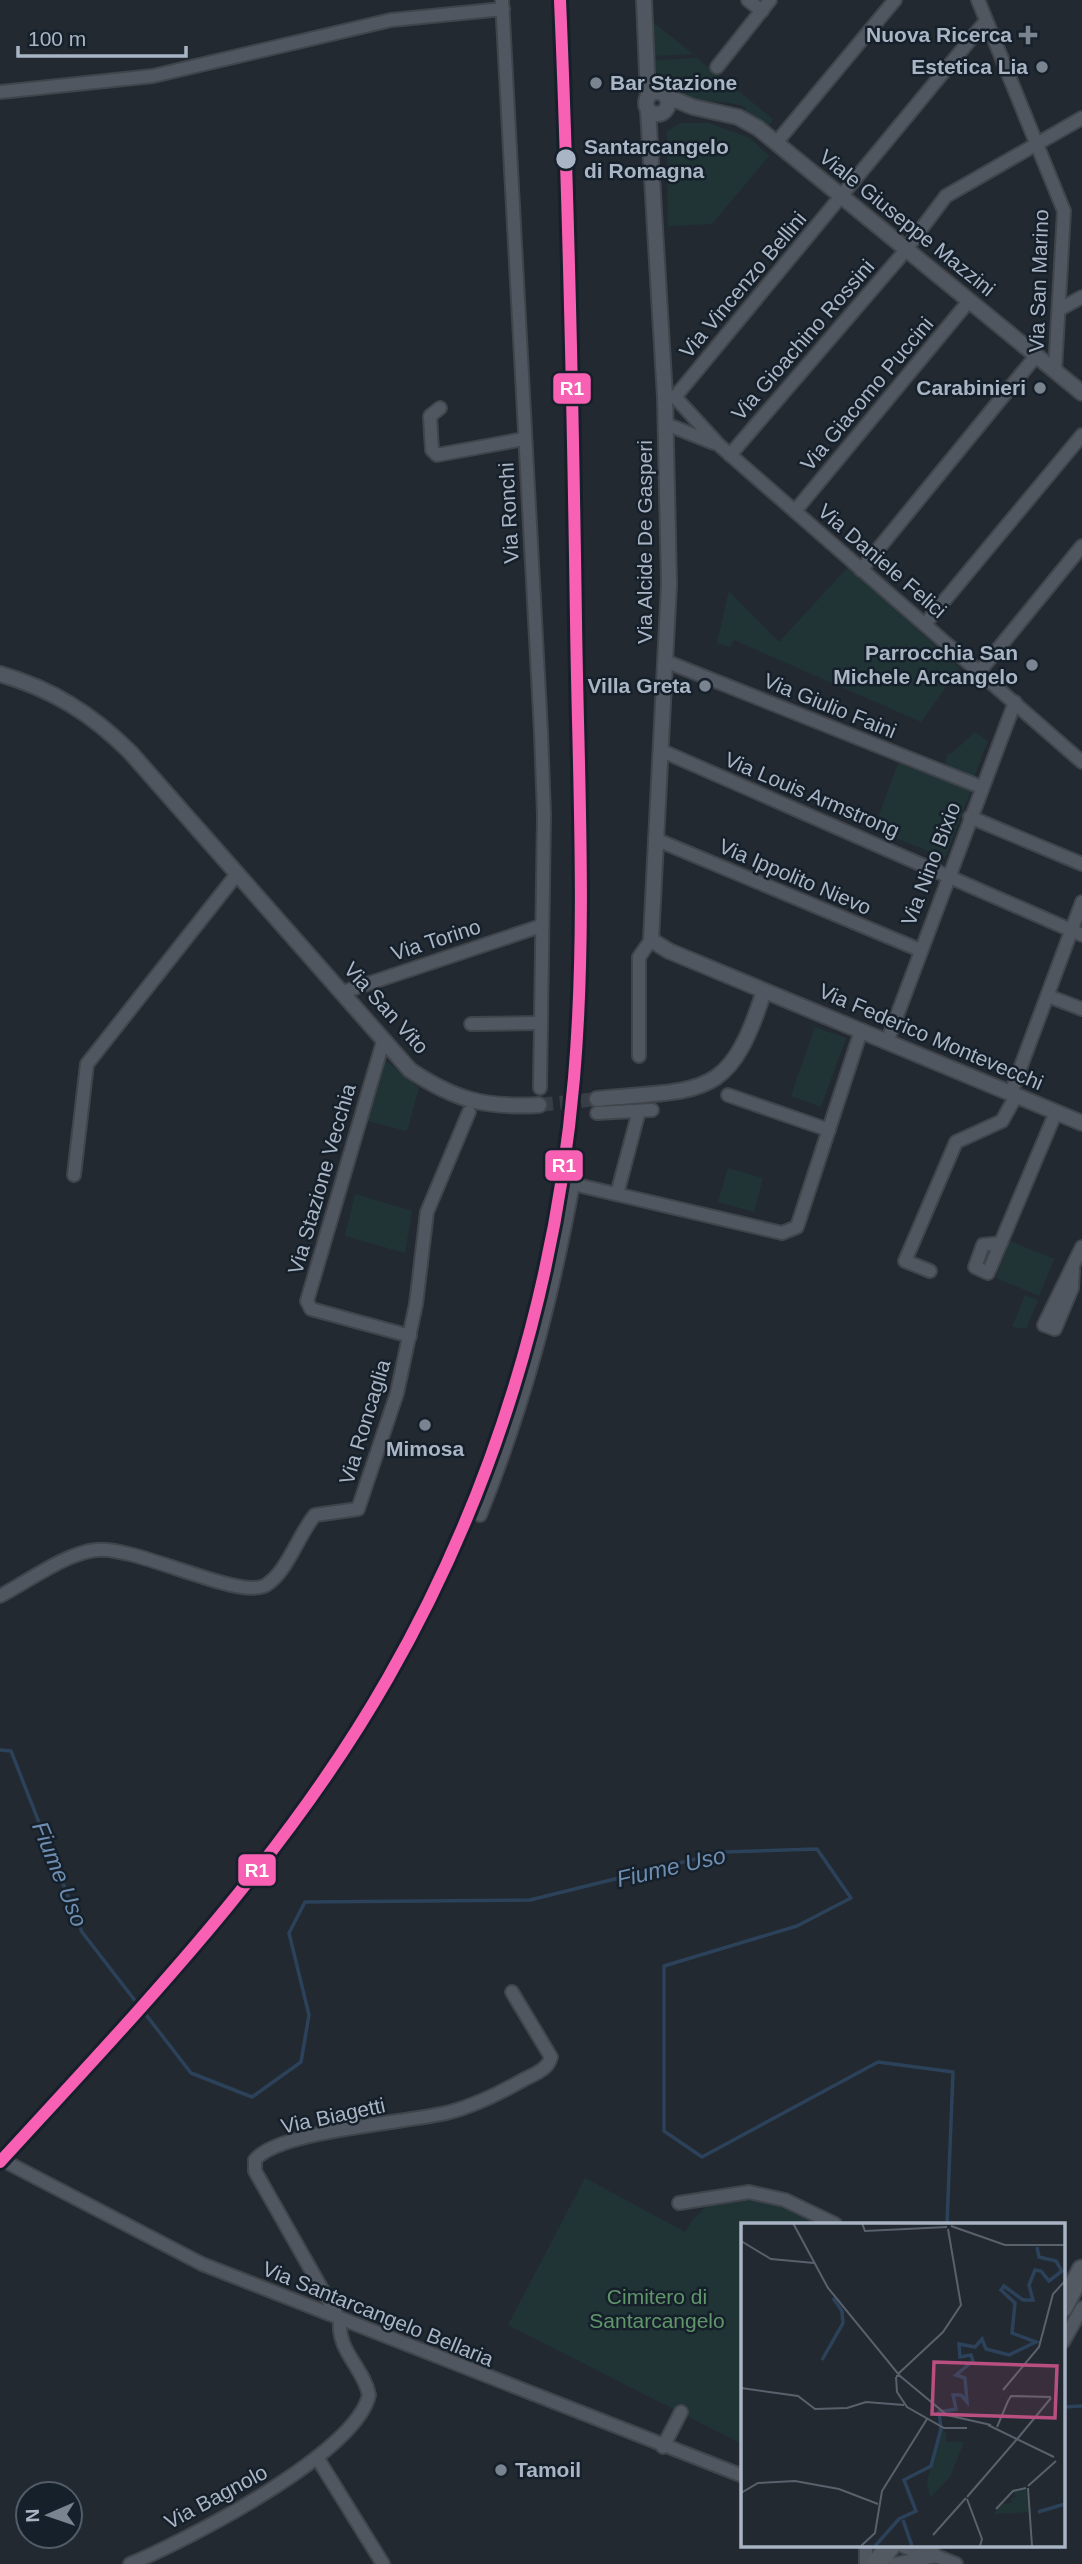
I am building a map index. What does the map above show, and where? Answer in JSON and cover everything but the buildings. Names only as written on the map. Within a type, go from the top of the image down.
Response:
[{"type":"main road","points":[[1064,2305],[1082,2270]]},
{"type":"main road","points":[[876,2564],[890,2546]]},
{"type":"street","points":[[644,0],[647,67],[656,99]]},
{"type":"street","points":[[748,0],[762,11]]},
{"type":"street","points":[[717,67],[770,0]]},
{"type":"street","points":[[776,143],[895,0]]},
{"type":"street","name":"Via San Marino","points":[[978,0],[985,22],[1039,142],[1064,211],[1055,370]]},
{"type":"street","points":[[0,92],[153,76],[391,20],[502,5]]},
{"type":"street","name":"Via Ronchi","points":[[502,5],[544,815],[540,1088]]},
{"type":"street","name":"Via Vincenzo Bellini","points":[[670,397],[985,22]]},
{"type":"street","name":"Viale Giuseppe Mazzini","points":[[656,99],[738,117],[776,143],[1082,393]]},
{"type":"street","name":"Via Alcide De Gasperi","points":[[639,1056],[639,957],[651,940],[669,584],[674,422],[651,145],[656,99],[668,102],[651,145]]},
{"type":"street","name":"Viale Giuseppe Mazzini","points":[[664,113],[693,107]]},
{"type":"street","name":"Via Gioachino Rossini","points":[[730,455],[905,250],[946,197],[1082,118]]},
{"type":"street","points":[[1060,309],[1082,297]]},
{"type":"street","name":"Via Giacomo Puccini","points":[[795,511],[969,301]]},
{"type":"street","points":[[861,570],[1036,356]]},
{"type":"street","name":"Via Daniele Felici","points":[[670,397],[730,455],[1082,762]]},
{"type":"street","points":[[440,408],[430,416],[432,450],[437,455],[524,439]]},
{"type":"street","name":"Via Daniele Felici","points":[[674,422],[719,445]]},
{"type":"street","points":[[925,624],[1082,435]]},
{"type":"street","points":[[980,671],[1082,547]]},
{"type":"street","name":"Via Giulio Faini","points":[[665,661],[981,787]]},
{"type":"street","name":"Via San Vito","points":[[0,674],[50,691],[104,726],[410,1070],[464,1100],[499,1105],[539,1105]]},
{"type":"street","name":"Via Nino Bixio","points":[[887,1042],[919,950],[1015,702]]},
{"type":"street","name":"Via Louis Armstrong","points":[[660,750],[1077,932]]},
{"type":"street","points":[[970,817],[1082,864]]},
{"type":"street","name":"Via Ippolito Nievo","points":[[655,839],[919,950]]},
{"type":"street","points":[[74,1175],[87,1064],[237,874]]},
{"type":"street","points":[[930,1271],[905,1261],[956,1142],[1002,1121],[1048,996],[1077,932],[1082,902]]},
{"type":"street","name":"Via Torino","points":[[343,992],[541,926]]},
{"type":"street","points":[[651,940],[668,951],[764,990],[752,1029]]},
{"type":"street","name":"Via Federico Montevecchi","points":[[764,990],[1082,1123]]},
{"type":"street","points":[[597,1106],[702,1086],[730,1069],[752,1029],[778,996]]},
{"type":"street","points":[[1048,996],[1082,1009]]},
{"type":"street","points":[[471,1024],[541,1023]]},
{"type":"street","points":[[480,1515],[512,1435],[533,1366],[554,1289],[573,1184],[788,1233],[797,1227],[861,1031]]},
{"type":"street","name":"Via Stazione Vecchia","points":[[383,1042],[307,1301],[311,1309],[410,1336]]},
{"type":"street","points":[[728,1095],[829,1130]]},
{"type":"street","points":[[597,1106],[645,1110],[617,1194]]},
{"type":"street","name":"Via Roncaglia","points":[[0,1596],[82,1553],[110,1549],[235,1585],[249,1588],[264,1586],[278,1571],[315,1515],[358,1509],[397,1393],[410,1336],[427,1212],[469,1112]]},
{"type":"street","points":[[1001,1243],[1056,1112]]},
{"type":"street","points":[[1073,1270],[1082,1247]]},
{"type":"street","name":"Via Biagetti","points":[[340,2321],[254,2171],[257,2156],[296,2140],[425,2118],[476,2104],[541,2071],[551,2062],[546,2046],[512,1992]]},
{"type":"street","name":"Via Santarcangelo Bellaria","points":[[10,2164],[202,2264],[340,2321],[741,2475]]},
{"type":"street","points":[[679,2203],[749,2192],[785,2200],[833,2223]]},
{"type":"street","points":[[1064,2340],[1082,2308]]},
{"type":"street","name":"Via Bagnolo","points":[[130,2564],[282,2484],[318,2459],[362,2413],[369,2395],[364,2379],[342,2344],[340,2321]]},
{"type":"street","points":[[663,2447],[681,2412]]},
{"type":"street","points":[[318,2459],[383,2564]]},
{"type":"street","points":[[866,2546],[866,2564]]},
{"type":"street","points":[[905,2546],[930,2552],[956,2564]]},
{"type":"street","points":[[895,2564],[930,2552]]},
{"type":"green space","points":[[653,22],[693,54],[654,56]]},
{"type":"green space","points":[[697,58],[773,119],[769,126],[745,111],[746,107],[678,96],[668,89],[659,77],[654,60]]},
{"type":"green space","points":[[681,123],[709,123],[750,138],[769,156],[712,224],[668,226],[667,131]]},
{"type":"green space","points":[[848,567],[960,668],[921,722],[734,640],[730,647],[717,643],[729,591],[779,642]]},
{"type":"green space","points":[[975,732],[988,741],[974,777],[945,764],[948,753],[951,754]]},
{"type":"green space","points":[[898,763],[971,790],[945,858],[874,829]]},
{"type":"green space","points":[[815,1027],[846,1038],[821,1107],[791,1096]]},
{"type":"green space","points":[[385,1060],[419,1088],[407,1131],[367,1121]]},
{"type":"green space","points":[[728,1168],[763,1178],[754,1212],[718,1202]]},
{"type":"green space","points":[[355,1194],[412,1211],[405,1253],[345,1236]]},
{"type":"green space","points":[[1010,1241],[1054,1259],[1039,1296],[996,1278]]},
{"type":"green space","points":[[1025,1295],[1038,1300],[1026,1329],[1012,1327]]},
{"type":"green space","name":"Cimitero di Santarcangelo","points":[[585,2178],[685,2232],[694,2218],[717,2197],[766,2195],[817,2223],[741,2223],[741,2443],[508,2325]]},
{"type":"waterway","name":"Fiume Uso","points":[[0,1750],[11,1751],[82,1932],[191,2073],[252,2097],[301,2062],[309,2015],[289,1933],[305,1902],[530,1900],[724,1852],[817,1849],[851,1898],[797,1926],[664,1966],[664,2131],[702,2157],[878,2062],[953,2072],[947,2223]]},
{"type":"waterway","name":"Fiume Uso","points":[[1064,2407],[1082,2406]]},
{"type":"tunnel","points":[[539,1105],[597,1099]]},
{"type":"transit line","name":"R1","points":[[0,2162],[208,1930],[304,1808],[347,1744],[388,1678],[459,1537],[514,1389],[535,1312],[565,1157],[574,1078],[580,964],[581,850],[572,388],[560,0]]},
{"type":"place","name":"Nuova Ricerca","points":[[1028,35]]},
{"type":"place","name":"Estetica Lia","points":[[1042,67]]},
{"type":"place","name":"Bar Stazione","points":[[596,83]]},
{"type":"place","name":"Santarcangelo di Romagna","points":[[566,159]]},
{"type":"place","name":"Carabinieri","points":[[1040,388]]},
{"type":"place","name":"Parrocchia San Michele Arcangelo","points":[[1032,665]]},
{"type":"place","name":"Villa Greta","points":[[705,686]]},
{"type":"place","name":"Mimosa","points":[[425,1425]]},
{"type":"place","name":"Tamoil","points":[[501,2470]]}]
